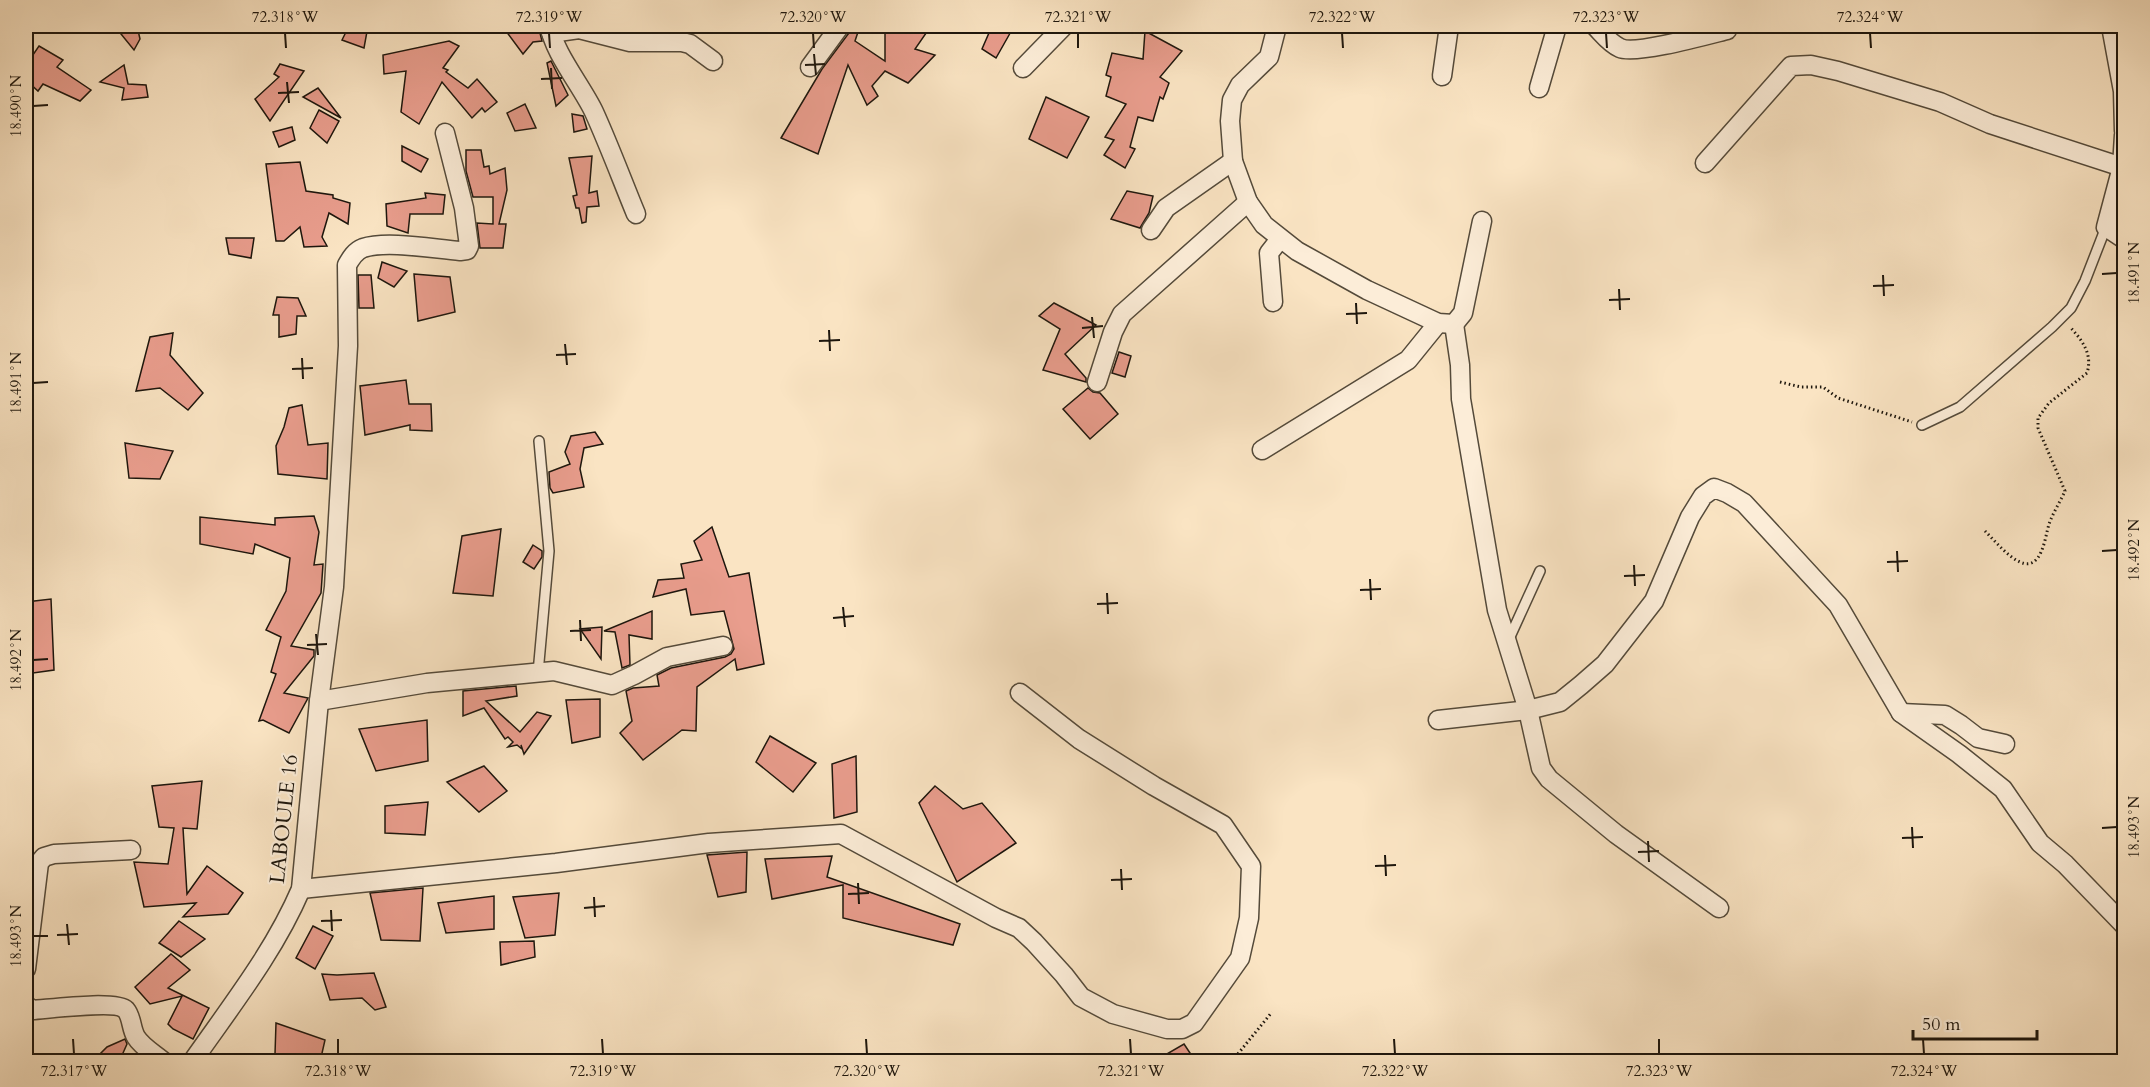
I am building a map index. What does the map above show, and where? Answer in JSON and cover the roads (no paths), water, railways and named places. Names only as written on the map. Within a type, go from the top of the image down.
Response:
[{"type":"street","points":[[810,67],[840,26]]},
{"type":"street","points":[[1023,68],[1064,26]]},
{"type":"street","points":[[1277,26],[1269,57],[1240,85],[1232,100],[1230,121],[1233,161],[1248,202],[1264,225],[1280,239],[1367,290],[1446,323],[1460,364],[1461,399],[1497,610],[1528,711],[1541,768],[1549,779],[1616,834],[1719,908]]},
{"type":"street","points":[[1442,76],[1449,26]]},
{"type":"street","points":[[1539,88],[1557,26]]},
{"type":"street","points":[[1595,26],[1610,42],[1622,49],[1638,49],[1727,30]]},
{"type":"street","points":[[2111,26],[2123,91],[2124,133],[2122,167],[2106,227],[2124,239]]},
{"type":"street","points":[[636,214],[593,111],[550,29],[579,29],[630,42],[682,42],[690,44],[713,61]]},
{"type":"street","points":[[1705,163],[1791,66],[1811,65],[1940,102],[1990,124],[2122,167]]},
{"type":"street","name":"LABOULE 16","points":[[192,1062],[261,964],[291,914],[301,889],[319,701],[334,587],[348,346],[347,265],[353,255],[362,249],[387,245],[468,250],[464,208],[445,133]]},
{"type":"street","points":[[1151,230],[1166,208],[1233,161]]},
{"type":"street","points":[[1097,382],[1113,332],[1122,314],[1248,202]]},
{"type":"street","points":[[1262,450],[1408,360],[1446,323],[1463,313],[1482,221]]},
{"type":"street","points":[[1273,302],[1269,253],[1280,239]]},
{"type":"street","points":[[1438,720],[1528,711],[1560,702],[1605,664],[1654,601],[1690,517],[1703,496],[1714,488],[1744,503],[1838,605],[1901,713],[2003,789],[2040,843],[2065,864],[2124,925]]},
{"type":"street","points":[[319,701],[427,683],[554,671],[612,685],[667,657],[723,645]]},
{"type":"street","points":[[301,889],[556,863],[709,843],[841,834],[996,918],[1019,928],[1064,975],[1080,997],[1113,1014],[1167,1029],[1182,1029],[1194,1023],[1240,958],[1249,918],[1251,866],[1223,825],[1154,786],[1079,739],[1020,693]]},
{"type":"street","points":[[1901,713],[1945,715],[1978,738],[2005,744]]},
{"type":"street","points":[[26,969],[39,863],[44,857],[54,854],[131,850]]},
{"type":"street","points":[[26,1005],[32,1010],[104,1005],[123,1007],[128,1012],[135,1036],[164,1062]]},
{"type":"lane","points":[[1922,425],[1960,407],[2071,308],[2085,281],[2106,227]]},
{"type":"lane","points":[[538,441],[549,550],[538,673]]},
{"type":"lane","points":[[1506,644],[1540,571]]}]
